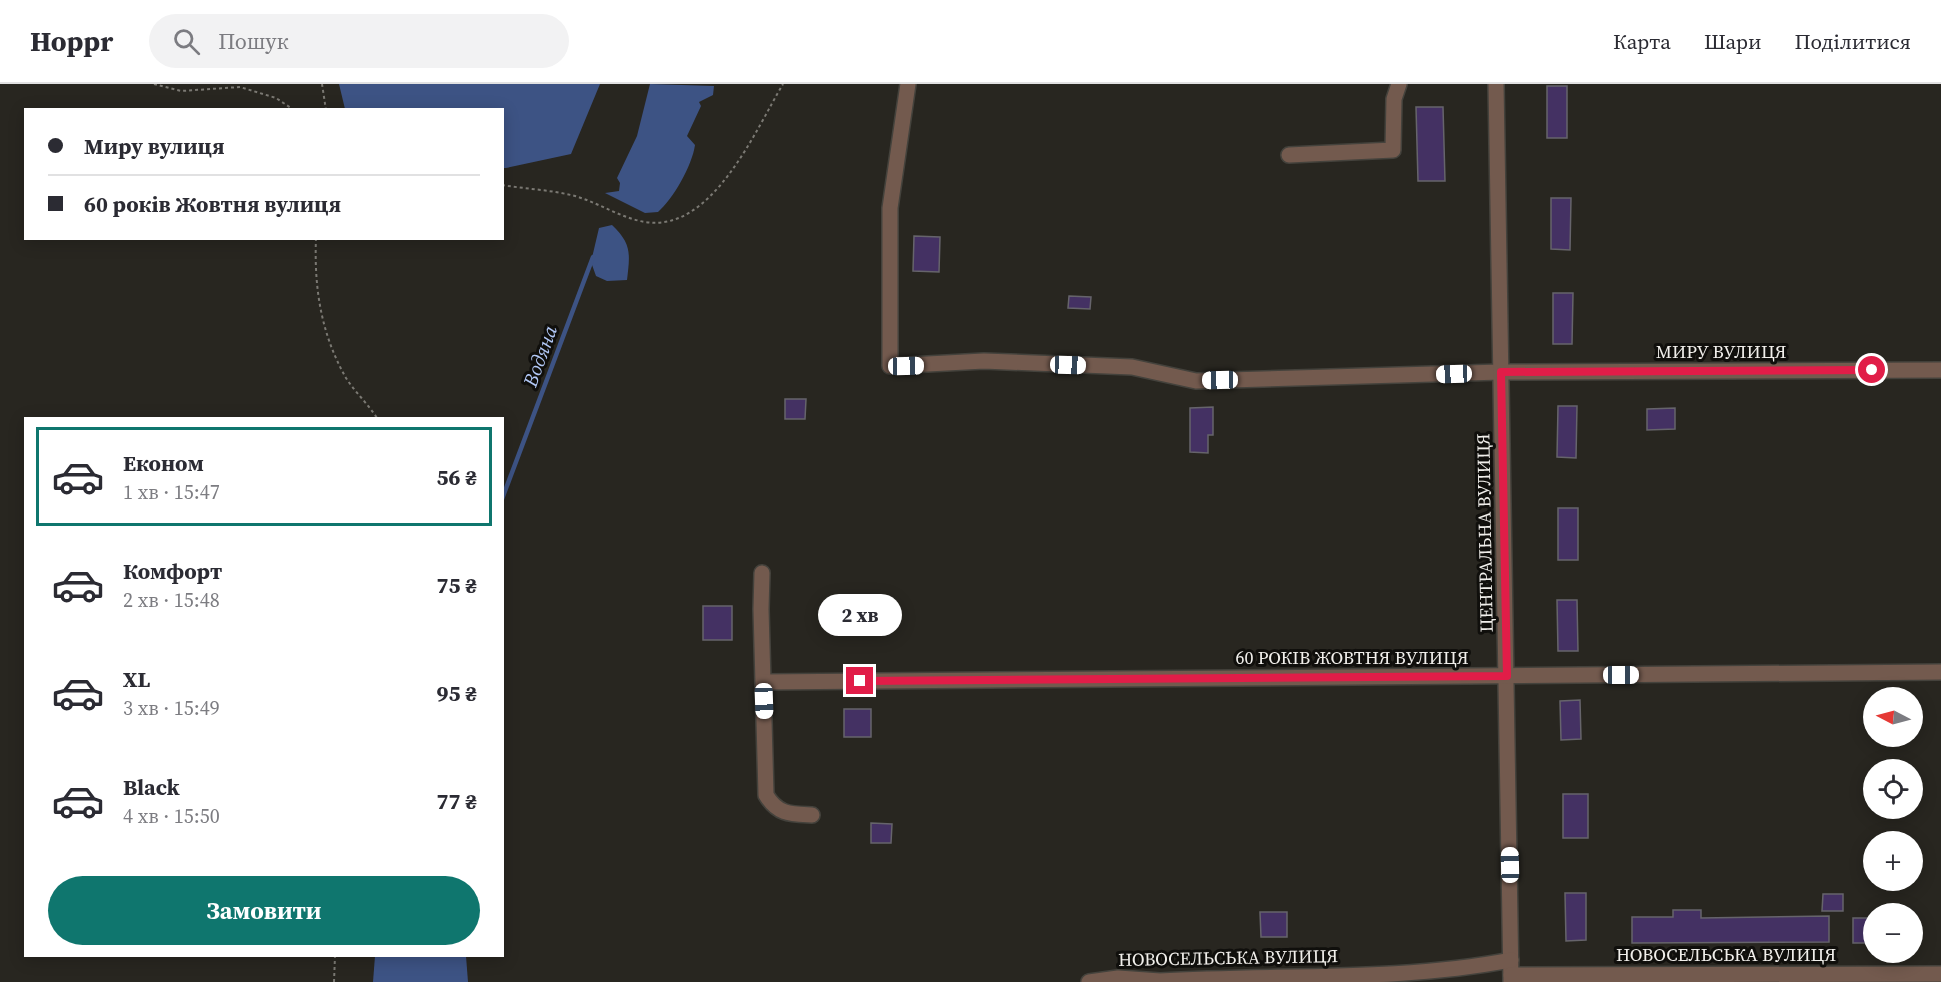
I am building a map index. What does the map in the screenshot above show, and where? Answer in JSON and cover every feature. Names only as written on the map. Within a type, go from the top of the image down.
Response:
[{"type":"street","name":"МИРУ ВУЛИЦЯ","points":[[908,84],[890,208],[890,366],[984,361],[1132,367],[1197,381],[1501,372],[1941,370]]},
{"type":"street","points":[[1289,154],[1393,150],[1394,99],[1399,84]]},
{"type":"street","name":"ЦЕНТРАЛЬНА ВУЛИЦЯ","points":[[1496,84],[1511,972]]},
{"type":"street","points":[[762,573],[766,795],[772,805],[784,814],[812,815]]},
{"type":"street","name":"60 РОКІВ ЖОВТНЯ ВУЛИЦЯ","points":[[764,682],[1941,672]]},
{"type":"street","name":"НОВОСЕЛЬСЬКА ВУЛИЦЯ","points":[[1089,982],[1118,978],[1160,981],[1414,974],[1470,968],[1511,972],[1941,974]]},
{"type":"path","points":[[154,84],[181,91],[240,87],[276,98],[291,108]]},
{"type":"path","points":[[322,84],[326,108]]},
{"type":"path","points":[[504,185],[575,196],[645,222],[677,220],[698,209],[725,179],[783,84]]},
{"type":"path","points":[[316,240],[317,301],[328,339],[347,379],[376,417]]},
{"type":"path","points":[[334,982],[335,957]]},
{"type":"water","points":[[339,84],[600,84],[571,154],[506,168],[504,168],[504,108],[345,108]]},
{"type":"water","points":[[650,84],[714,86],[713,95],[699,102],[701,106],[687,136],[695,145],[681,182],[658,212],[645,213],[605,193],[619,191],[620,183],[617,178],[637,136]]},
{"type":"water","points":[[612,225],[623,238],[628,250],[627,280],[607,281],[596,276],[591,262],[599,228]]},
{"type":"water","points":[[375,957],[466,957],[468,982],[373,982]]},
{"type":"building","points":[[1547,86],[1567,86],[1567,138],[1547,138]]},
{"type":"building","points":[[1416,107],[1443,107],[1445,181],[1418,181]]},
{"type":"building","points":[[1551,198],[1571,198],[1570,250],[1551,249]]},
{"type":"building","points":[[914,236],[940,237],[939,272],[913,271]]},
{"type":"building","points":[[1553,293],[1573,293],[1572,344],[1553,344]]},
{"type":"building","points":[[1069,296],[1091,297],[1090,309],[1068,308]]},
{"type":"building","points":[[785,399],[806,399],[805,419],[785,419]]},
{"type":"building","points":[[1558,406],[1577,406],[1576,458],[1557,457]]},
{"type":"building","points":[[1213,407],[1213,435],[1208,435],[1208,453],[1190,452],[1190,408]]},
{"type":"building","points":[[1675,408],[1675,429],[1647,430],[1647,409]]},
{"type":"building","points":[[1558,508],[1578,508],[1578,560],[1558,560]]},
{"type":"building","points":[[1557,600],[1577,600],[1578,651],[1558,651]]},
{"type":"building","points":[[703,606],[732,606],[732,640],[703,640]]},
{"type":"building","points":[[1580,700],[1581,739],[1561,740],[1560,701]]},
{"type":"building","points":[[844,709],[871,709],[871,737],[844,737]]},
{"type":"building","points":[[1563,794],[1588,794],[1588,838],[1563,838]]},
{"type":"building","points":[[871,823],[892,824],[891,843],[871,843]]},
{"type":"building","points":[[1565,893],[1586,893],[1586,940],[1566,941]]},
{"type":"building","points":[[1823,894],[1843,894],[1843,911],[1822,911]]},
{"type":"building","points":[[1673,910],[1701,910],[1701,918],[1829,916],[1829,942],[1632,943],[1632,917],[1673,917]]},
{"type":"building","points":[[1260,912],[1287,912],[1287,937],[1261,937]]},
{"type":"building","points":[[1853,918],[1863,918],[1863,943],[1853,943]]},
{"type":"waterway","name":"Водяна","points":[[504,494],[593,257]]},
{"type":"route","points":[[860,681],[1507,676],[1501,372],[1872,370]]}]
